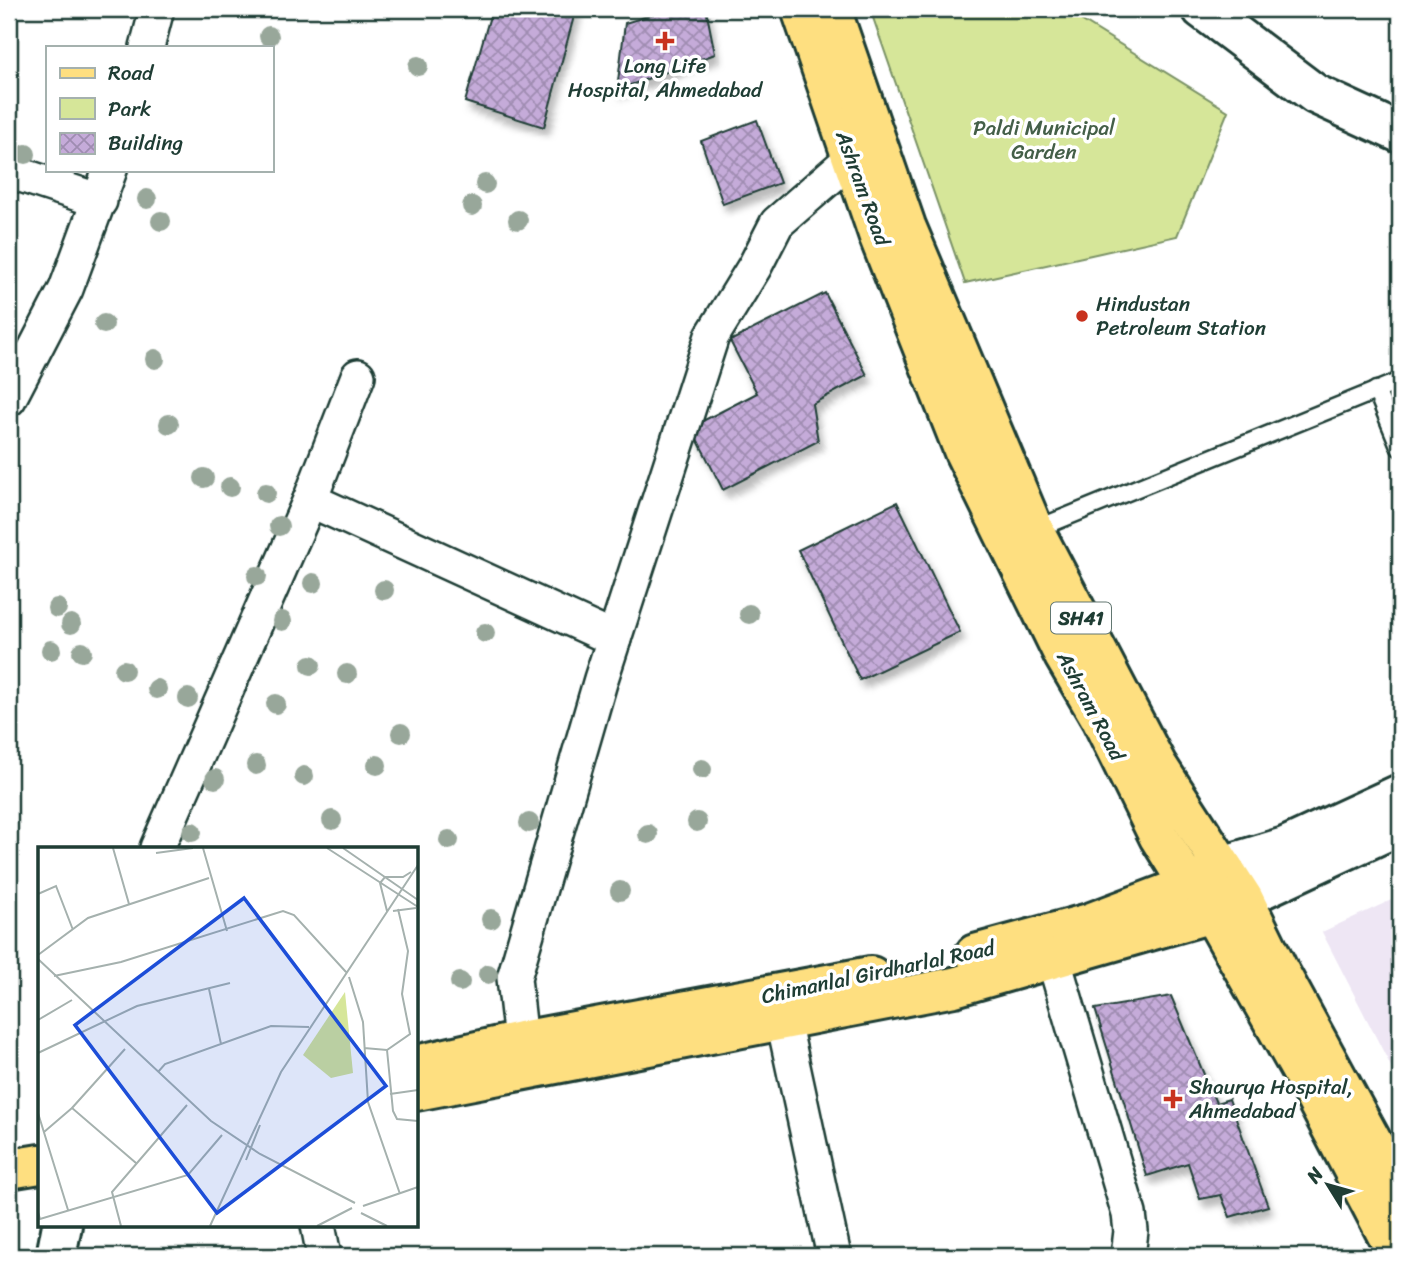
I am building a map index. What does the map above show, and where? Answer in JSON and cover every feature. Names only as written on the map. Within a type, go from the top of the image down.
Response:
[{"type":"main road","name":"Ashram Road","points":[[801,9],[879,237],[964,452],[1064,656],[1101,719],[1159,837],[1277,967],[1400,1193]]},
{"type":"main road","name":"Ashram Road","points":[[831,9],[906,226],[1034,530],[1157,765],[1222,866]]},
{"type":"main road","points":[[1202,9],[1315,94],[1400,133]]},
{"type":"main road","name":"Chimanlal Girdharlal Road","points":[[1215,899],[1222,866],[1285,847],[1400,794]]},
{"type":"main road","name":"Chimanlal Girdharlal Road","points":[[418,1091],[954,987],[1054,961],[1400,825]]},
{"type":"main road","name":"Ashram Road","points":[[1215,899],[1398,1256]]},
{"type":"main road","name":"Chimanlal Girdharlal Road","points":[[418,1065],[521,1041],[948,962],[1089,923],[1215,899]]},
{"type":"main road","points":[[9,1143],[38,1138]]},
{"type":"main road","points":[[9,1169],[38,1164]]},
{"type":"main road","points":[[56,1256],[62,1226]]},
{"type":"street","points":[[147,46],[157,9]]},
{"type":"street","points":[[521,1041],[514,978],[614,639],[712,336],[755,266],[777,223],[852,158]]},
{"type":"street","points":[[9,172],[100,201]]},
{"type":"street","points":[[9,399],[66,289],[109,172]]},
{"type":"street","points":[[158,847],[310,500],[358,376]]},
{"type":"street","points":[[310,500],[614,639]]},
{"type":"street","points":[[1054,961],[1129,1214],[1131,1231],[1128,1256]]},
{"type":"street","points":[[783,1020],[834,1256]]},
{"type":"street","points":[[318,1226],[324,1256]]},
{"type":"lane","points":[[1034,530],[1400,381]]},
{"type":"lane","points":[[1377,390],[1400,448]]},
{"type":"shaded area","points":[[1400,896],[1400,1084],[1322,932]]},
{"type":"green space","name":"Paldi Municipal Garden","points":[[870,9],[1063,9],[1228,111],[1177,236],[965,283]]},
{"type":"building","points":[[492,9],[576,9],[544,127],[465,102]]},
{"type":"building","points":[[670,9],[706,9],[715,54],[617,90],[625,23]]},
{"type":"building","points":[[757,120],[780,183],[723,204],[701,141]]},
{"type":"building","points":[[825,293],[867,375],[812,404],[818,441],[723,490],[691,427],[757,393],[730,341]]},
{"type":"building","points":[[897,502],[960,632],[860,680],[798,550]]},
{"type":"building","points":[[1171,996],[1216,1103],[1229,1099],[1268,1206],[1230,1217],[1221,1195],[1200,1199],[1188,1163],[1147,1176],[1095,1009]]},
{"type":"place","name":"Long Life Hospital, Ahmedabad","points":[[665,41]]},
{"type":"place","name":"Hindustan Petroleum Station","points":[[1082,316]]},
{"type":"place","name":"Shaurya Hospital, Ahmedabad","points":[[1173,1099]]}]
